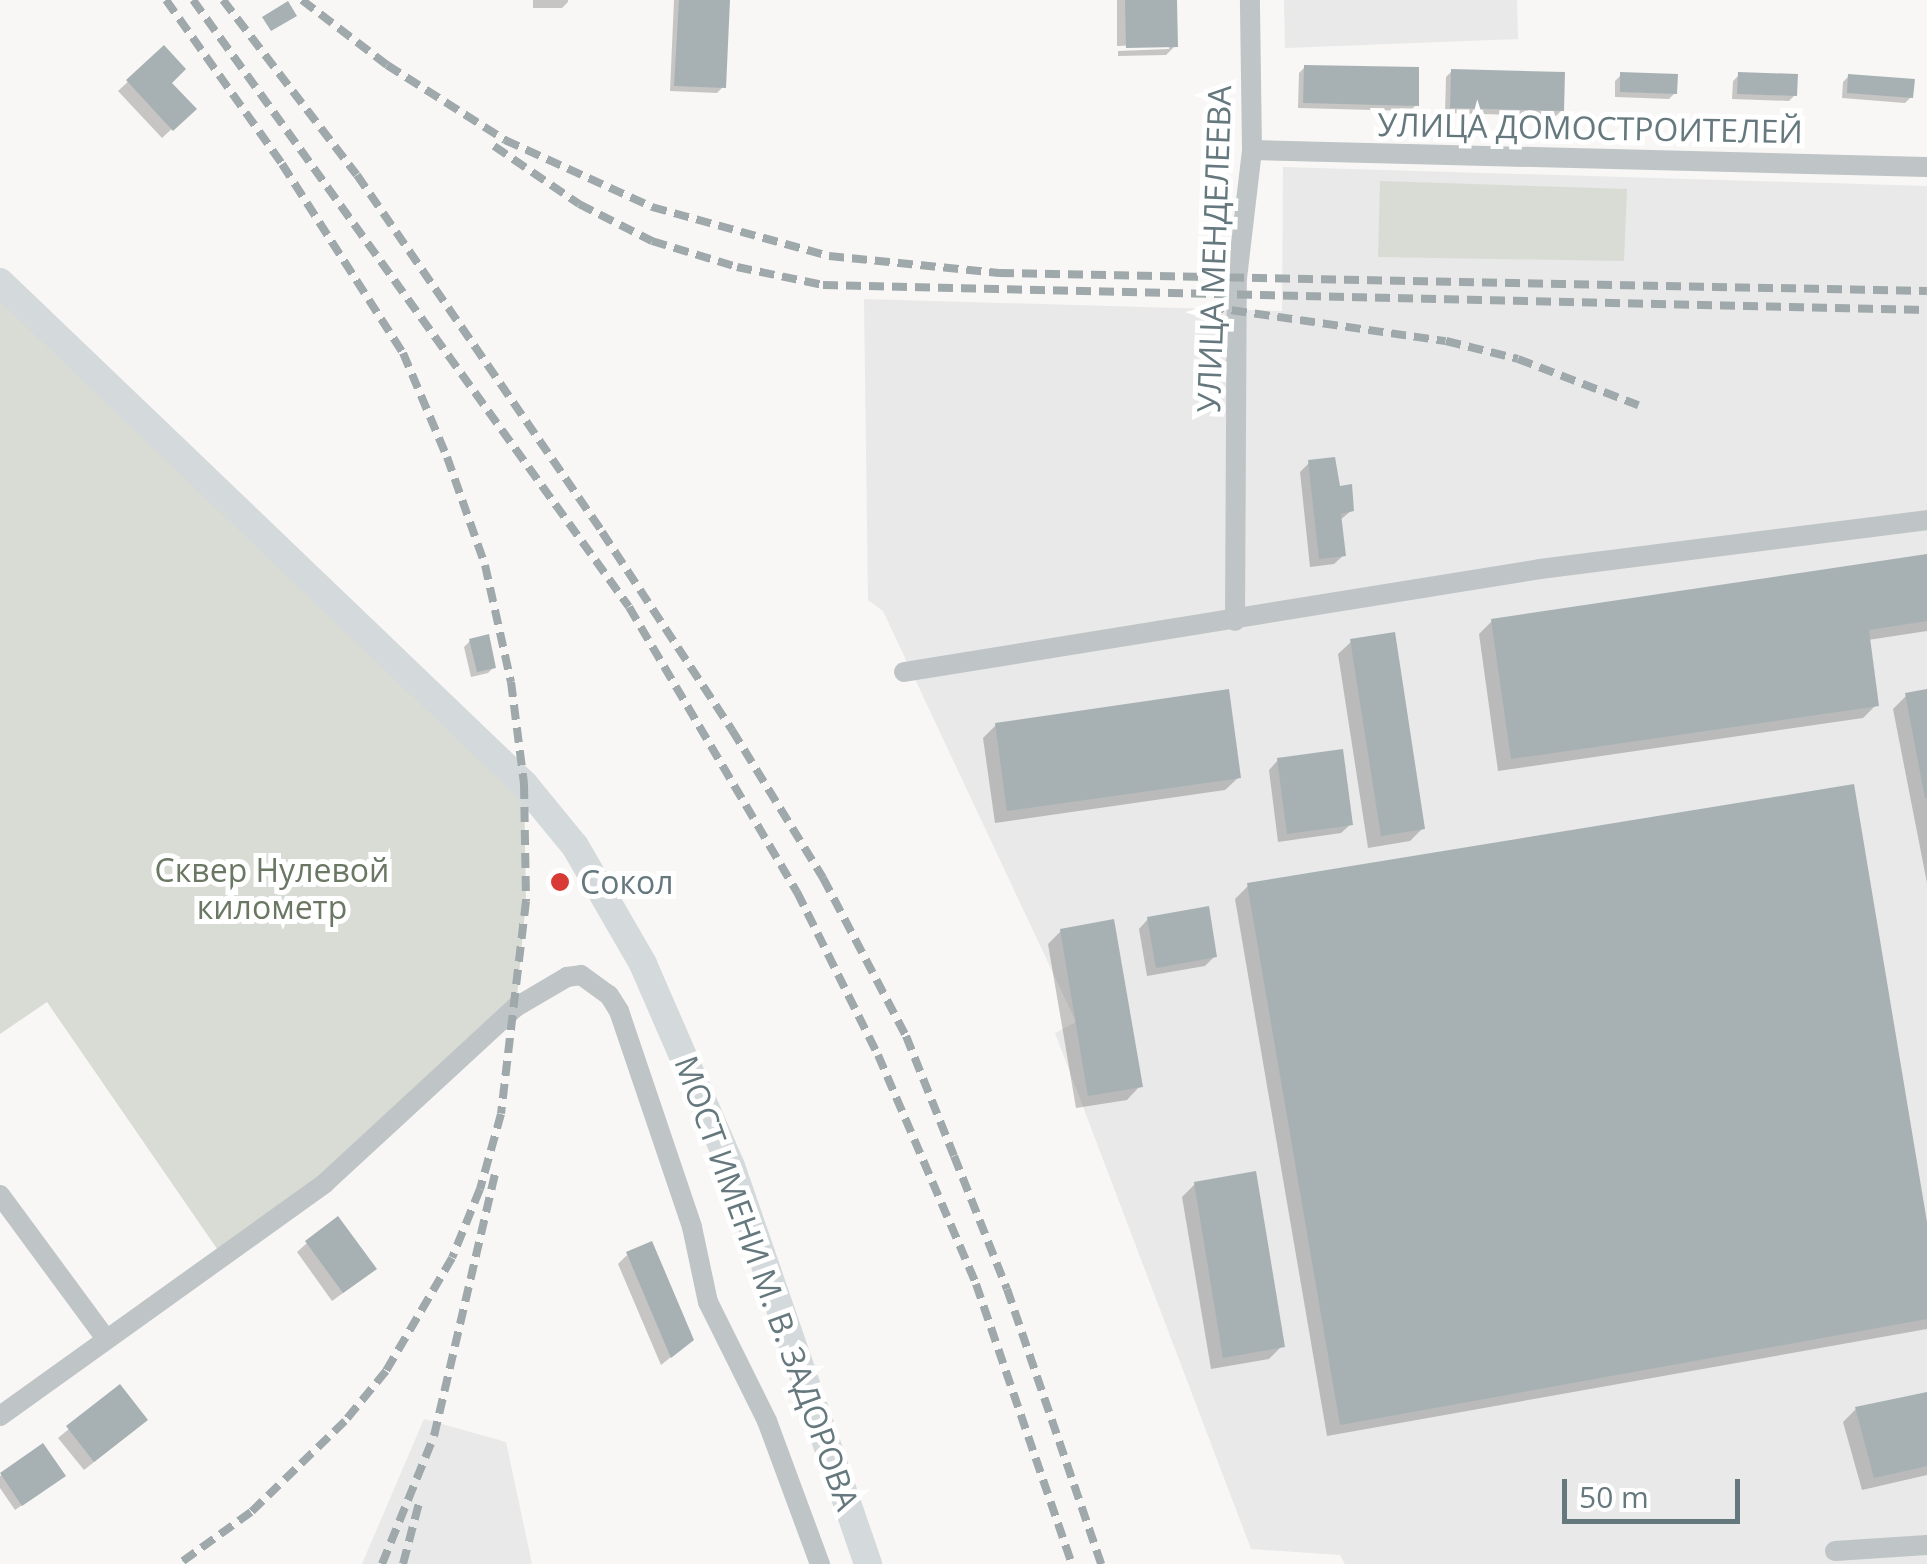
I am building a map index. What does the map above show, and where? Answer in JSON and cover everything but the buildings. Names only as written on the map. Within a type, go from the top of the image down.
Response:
[{"type":"main road","name":"МОСТ ИМЕНИ М. В. ЗАДОРОВА","points":[[0,282],[524,784],[575,846],[644,964],[731,1166],[868,1564]]},
{"type":"street","name":"УЛИЦА МЕНДЕЛЕЕВА","points":[[1235,621],[1236,278],[1252,150],[1250,0]]},
{"type":"street","name":"УЛИЦА ДОМОСТРОИТЕЛЕЙ","points":[[1252,150],[1927,167]]},
{"type":"street","points":[[904,672],[1540,569],[1927,520]]},
{"type":"street","points":[[0,1416],[324,1182],[516,1008],[567,977],[581,975],[609,995],[619,1011],[687,1211],[708,1302],[768,1420],[820,1564]]},
{"type":"street","points":[[0,1195],[106,1339]]},
{"type":"street","points":[[1835,1552],[1927,1545]]},
{"type":"shaded area","points":[[1284,0],[1517,0],[1518,39],[1285,48]]},
{"type":"shaded area","points":[[1283,167],[1927,186],[1927,1564],[1345,1564],[1340,1555],[1251,1549],[1055,1033],[1076,1022],[883,611],[868,600],[864,299],[1282,311]]},
{"type":"shaded area","points":[[424,1419],[506,1442],[532,1564],[362,1564]]},
{"type":"green space","points":[[1380,181],[1627,189],[1624,261],[1378,257]]},
{"type":"green space","name":"Сквер Нулевой километр","points":[[0,282],[524,784],[526,901],[516,1007],[325,1183],[222,1256],[47,1002],[0,1034]]},
{"type":"railway","points":[[166,0],[282,164],[403,353],[447,457],[485,565],[511,682],[524,784],[526,901],[501,1114],[480,1189],[452,1258],[386,1371],[345,1421],[251,1512],[179,1564]]},
{"type":"railway","points":[[193,0],[629,607],[797,892],[878,1055],[976,1284],[1072,1564]]},
{"type":"railway","points":[[223,0],[357,175],[602,532],[823,878],[906,1036],[1007,1289],[1101,1564]]},
{"type":"railway","points":[[302,0],[387,65],[505,140],[652,207],[829,256],[999,273],[1927,291]]},
{"type":"railway","points":[[494,146],[579,204],[652,241],[737,267],[823,285],[1927,310]]},
{"type":"railway","points":[[1209,307],[1446,341],[1518,359],[1638,405]]},
{"type":"railway","points":[[382,1564],[434,1436],[495,1173]]},
{"type":"railway","points":[[403,1564],[420,1499]]},
{"type":"place","name":"Сокол","points":[[560,882]]}]
